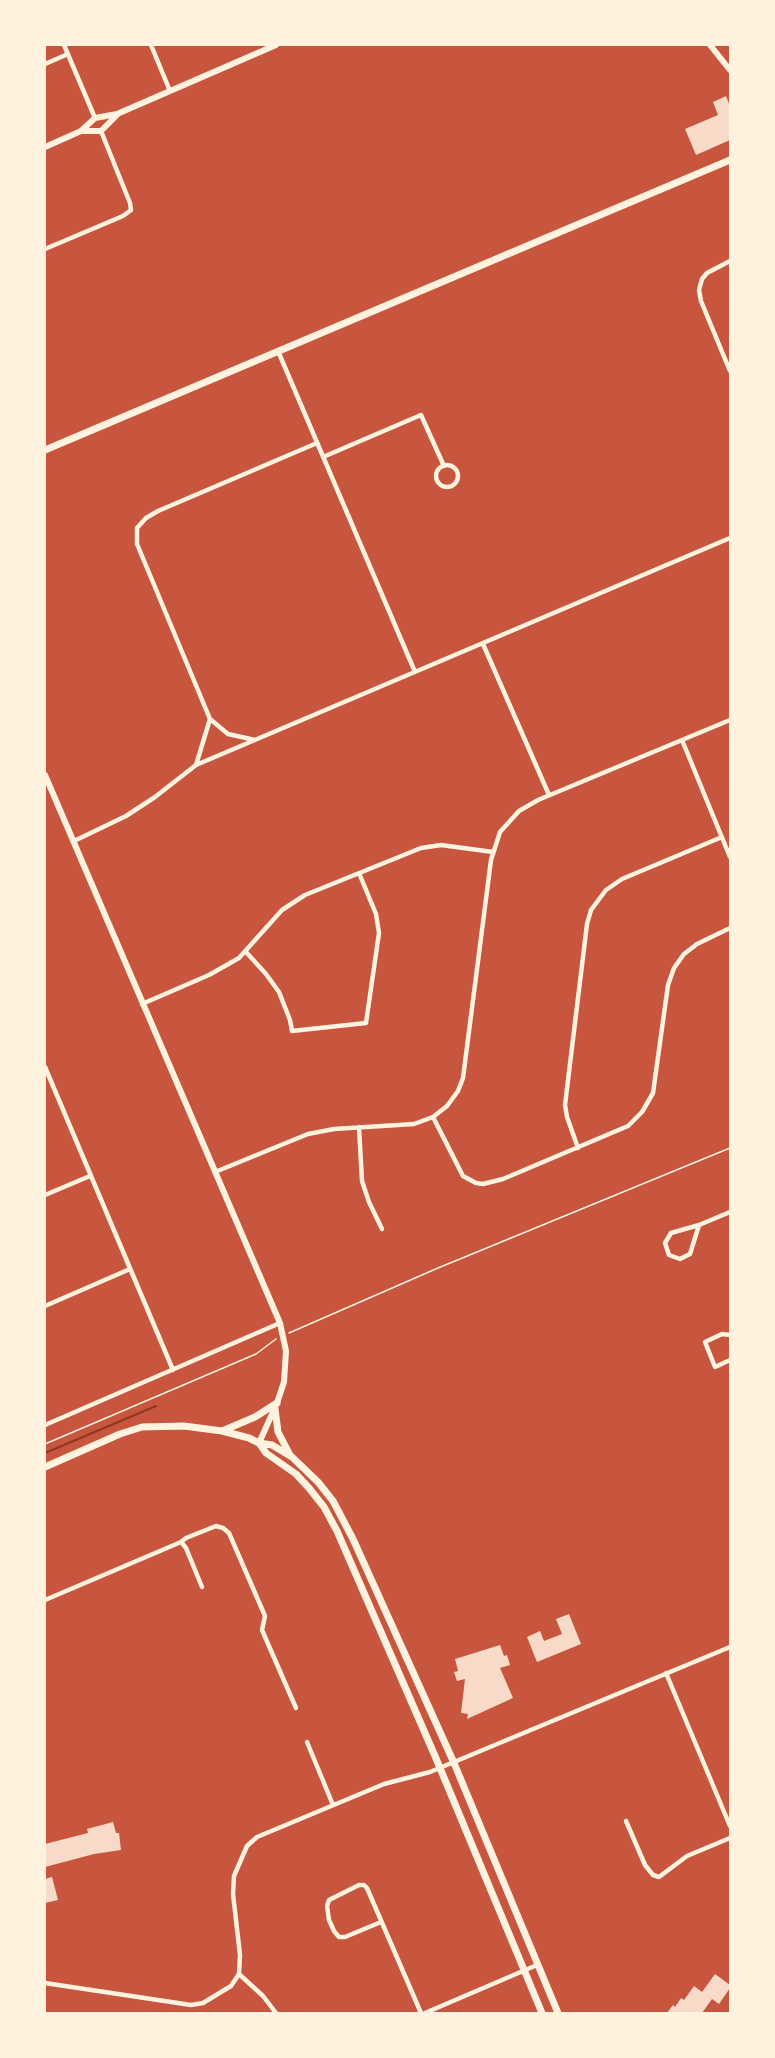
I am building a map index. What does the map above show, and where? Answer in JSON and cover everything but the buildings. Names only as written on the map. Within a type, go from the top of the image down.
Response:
[{"type":"main road","points":[[45,450],[730,160]]},
{"type":"main road","points":[[222,1431],[276,1406],[278,1432],[285,1449],[318,1482],[333,1501],[347,1526],[454,1762],[558,2013]]},
{"type":"main road","points":[[45,1467],[120,1434],[142,1427],[184,1426],[222,1431],[272,1445],[292,1457]]},
{"type":"main road","points":[[259,1443],[266,1453],[296,1474],[309,1488],[324,1507],[337,1531],[440,1768],[542,2013]]},
{"type":"street","points":[[45,249],[123,216],[131,210],[96,119],[64,45]]},
{"type":"street","points":[[151,45],[170,91]]},
{"type":"street","points":[[45,147],[81,131],[96,119],[117,114],[276,45]]},
{"type":"street","points":[[710,45],[730,70]]},
{"type":"street","points":[[45,64],[68,54]]},
{"type":"street","points":[[81,131],[100,129],[117,114]]},
{"type":"street","points":[[96,119],[104,121],[100,129]]},
{"type":"street","points":[[730,261],[707,273],[702,279],[699,290],[701,302],[730,370]]},
{"type":"street","points":[[278,351],[415,672]]},
{"type":"street","points":[[323,457],[422,415],[444,466]]},
{"type":"street","points":[[257,740],[228,734],[210,719],[137,544],[137,528],[146,518],[158,511],[317,443]]},
{"type":"street","points":[[444,466],[451,466],[458,473],[456,483],[450,487],[440,484],[437,478],[438,471],[444,466]]},
{"type":"street","points":[[74,841],[126,816],[196,765],[730,538]]},
{"type":"street","points":[[483,644],[549,795]]},
{"type":"street","points":[[196,765],[210,719]]},
{"type":"street","points":[[215,1172],[319,1131],[414,1124],[433,1117],[447,1106],[458,1091],[463,1078],[493,852],[500,832],[513,816],[549,795],[730,720]]},
{"type":"street","points":[[682,740],[730,857]]},
{"type":"street","points":[[45,775],[280,1323],[286,1351],[286,1368],[276,1406],[259,1443]]},
{"type":"street","points":[[578,1148],[565,1105],[587,924],[591,910],[606,890],[622,879],[722,837]]},
{"type":"street","points":[[142,1004],[215,972],[239,958],[275,917],[293,901],[412,850],[441,845],[493,852]]},
{"type":"street","points":[[246,952],[279,992],[292,1031],[366,1023],[379,933],[376,914],[359,873]]},
{"type":"street","points":[[433,1117],[460,1172],[476,1183],[491,1183],[503,1179],[628,1126],[642,1112],[652,1093],[668,985],[674,968],[691,948],[702,940],[730,928]]},
{"type":"street","points":[[45,1067],[173,1370]]},
{"type":"street","points":[[45,1087],[52,1084]]},
{"type":"street","points":[[359,1127],[362,1180],[382,1230]]},
{"type":"street","points":[[45,1195],[90,1176]]},
{"type":"street","points":[[699,1225],[690,1254],[680,1259],[669,1254],[665,1248],[668,1236],[730,1212]]},
{"type":"street","points":[[45,1306],[130,1269]]},
{"type":"street","points":[[45,1425],[280,1323]]},
{"type":"street","points":[[730,1335],[722,1334],[705,1342],[715,1367],[730,1360]]},
{"type":"street","points":[[45,1600],[186,1538],[216,1526],[223,1528],[229,1533],[265,1616],[262,1630],[296,1708]]},
{"type":"street","points":[[181,1542],[186,1548],[202,1587]]},
{"type":"street","points":[[45,1983],[191,2005],[203,2003],[231,1986],[239,1974],[240,1955],[232,1894],[234,1876],[247,1846],[257,1837],[384,1784],[440,1768],[730,1647]]},
{"type":"street","points":[[666,1673],[730,1826]]},
{"type":"street","points":[[307,1742],[333,1805]]},
{"type":"street","points":[[626,1821],[645,1865],[653,1875],[659,1877],[687,1856],[730,1838]]},
{"type":"street","points":[[381,1923],[345,1937],[339,1936],[329,1920],[327,1906],[329,1900],[359,1885],[367,1888],[423,2013],[537,1965]]},
{"type":"street","points":[[239,1974],[263,1996],[276,2013]]},
{"type":"path","points":[[290,1332],[438,1268],[730,1148]]},
{"type":"path","points":[[45,1444],[256,1354],[272,1341]]},
{"type":"waterway","points":[[45,1453],[156,1406]]}]
